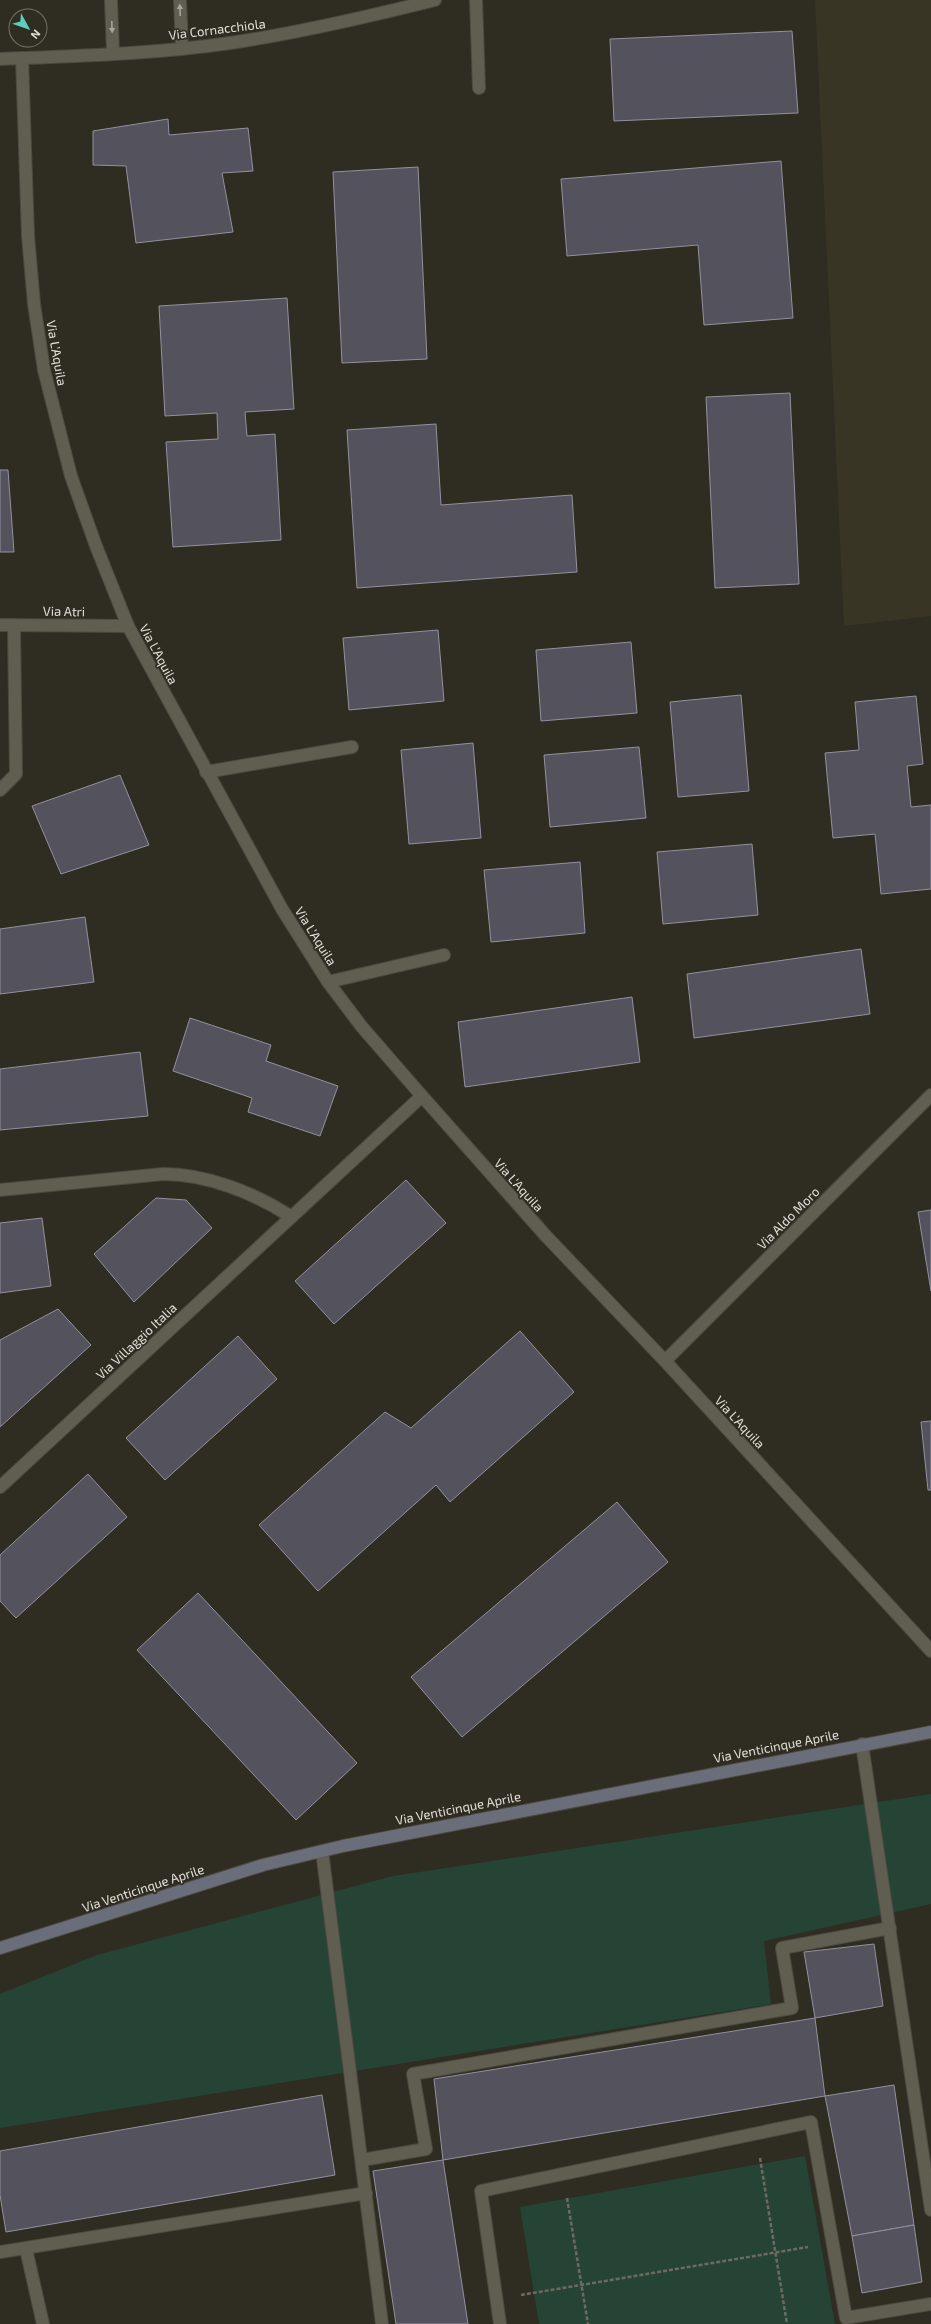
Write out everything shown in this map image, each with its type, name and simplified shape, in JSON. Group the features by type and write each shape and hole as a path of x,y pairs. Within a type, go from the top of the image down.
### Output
{"street":[{"path":"111,0 113,53"},
{"path":"180,0 182,49"},
{"name":"Via Cornacchiola","path":"0,59 182,49 278,35 435,0"},
{"path":"476,0 480,88"},
{"name":"Via L'Aquila","path":"22,58 28,236 34,304 44,370 71,476 96,546 128,626 206,772 286,915 328,982 362,1027 422,1096 546,1236 665,1362 931,1652"},
{"name":"Via Atri","path":"0,625 128,626"},
{"path":"0,790 16,774 14,625"},
{"path":"206,772 352,747"},
{"path":"328,982 444,955"},
{"name":"Via Aldo Moro","path":"665,1362 931,1095"},
{"name":"Via Villaggio Italia","path":"0,1487 290,1216 422,1096"},
{"path":"0,1190 163,1174 186,1175 252,1195 290,1216"},
{"name":"Via Venticinque Aprile","path":"0,1948 263,1865 322,1851 862,1744 931,1732"},
{"path":"862,1744 931,2210"},
{"path":"322,1851 382,2324"},
{"path":"362,2160 426,2149 413,2074 792,2008 782,1948 890,1928"},
{"path":"500,2324 481,2191 811,2122 846,2318 931,2304"},
{"path":"0,2252 366,2193"},
{"path":"26,2249 43,2324"}],"path":[{"path":"756,2134 787,2324"},
{"path":"562,2174 588,2324"},
{"path":"497,2300 832,2243"}],"shaded area":[{"path":"815,0 931,0 931,616 844,626"}],"green space":[{"path":"931,1794 931,1904 764,1941 771,2004 0,2128 0,1994 97,1955 393,1876"},
{"path":"805,2156 835,2324 539,2324 520,2207"}],"building":[{"path":"792,31 798,113 614,121 610,39"},
{"path":"168,119 169,135 248,128 253,171 222,173 233,232 136,243 126,166 93,165 93,131"},
{"path":"781,161 793,318 704,325 698,245 567,256 561,179"},
{"path":"418,167 427,359 342,363 333,172"},
{"path":"287,298 294,409 245,412 247,436 275,434 281,540 173,547 166,442 218,439 217,413 165,416 159,306"},
{"path":"790,393 799,584 715,588 706,397"},
{"path":"436,424 441,505 572,495 577,572 357,588 347,430"},
{"path":"0,470 8,470 14,552 0,552"},
{"path":"438,630 444,701 349,710 343,638"},
{"path":"631,642 637,713 541,721 536,650"},
{"path":"741,695 749,791 678,797 670,702"},
{"path":"916,696 923,764 907,766 911,807 931,805 931,889 881,894 875,834 833,838 825,753 859,750 855,702"},
{"path":"473,743 481,838 409,844 401,750"},
{"path":"639,747 646,818 550,827 544,755"},
{"path":"120,775 149,845 61,874 32,806"},
{"path":"752,844 758,915 663,924 657,852"},
{"path":"580,862 585,933 491,942 484,870"},
{"path":"85,917 94,982 0,994 0,929"},
{"path":"861,949 870,1014 694,1038 687,974"},
{"path":"632,997 640,1062 465,1087 458,1022"},
{"path":"190,1018 271,1045 266,1061 338,1086 320,1136 248,1112 252,1098 173,1071"},
{"path":"140,1052 148,1116 0,1130 0,1069"},
{"path":"406,1180 446,1223 334,1324 295,1281"},
{"path":"156,1198 186,1200 212,1228 134,1302 94,1254"},
{"path":"931,1210 931,1291 918,1212"},
{"path":"42,1218 51,1286 0,1293 0,1223"},
{"path":"58,1309 91,1345 0,1427 0,1340"},
{"path":"520,1331 574,1392 450,1502 436,1485 318,1591 259,1525 385,1412 411,1428"},
{"path":"238,1336 277,1379 165,1480 126,1438"},
{"path":"931,1421 931,1490 928,1490 921,1422"},
{"path":"88,1474 127,1517 16,1618 0,1601 0,1555"},
{"path":"617,1502 668,1562 462,1737 411,1677"},
{"path":"198,1593 357,1763 296,1820 137,1650"},
{"path":"874,1944 883,2006 815,2018 804,1952"},
{"path":"815,2018 825,2096 443,2160 434,2079"},
{"path":"894,2085 914,2225 852,2236 825,2096"},
{"path":"322,2095 335,2175 6,2232 0,2195 0,2151"},
{"path":"443,2160 468,2324 396,2324 373,2171"},
{"path":"914,2225 922,2282 862,2293 852,2236"}]}
